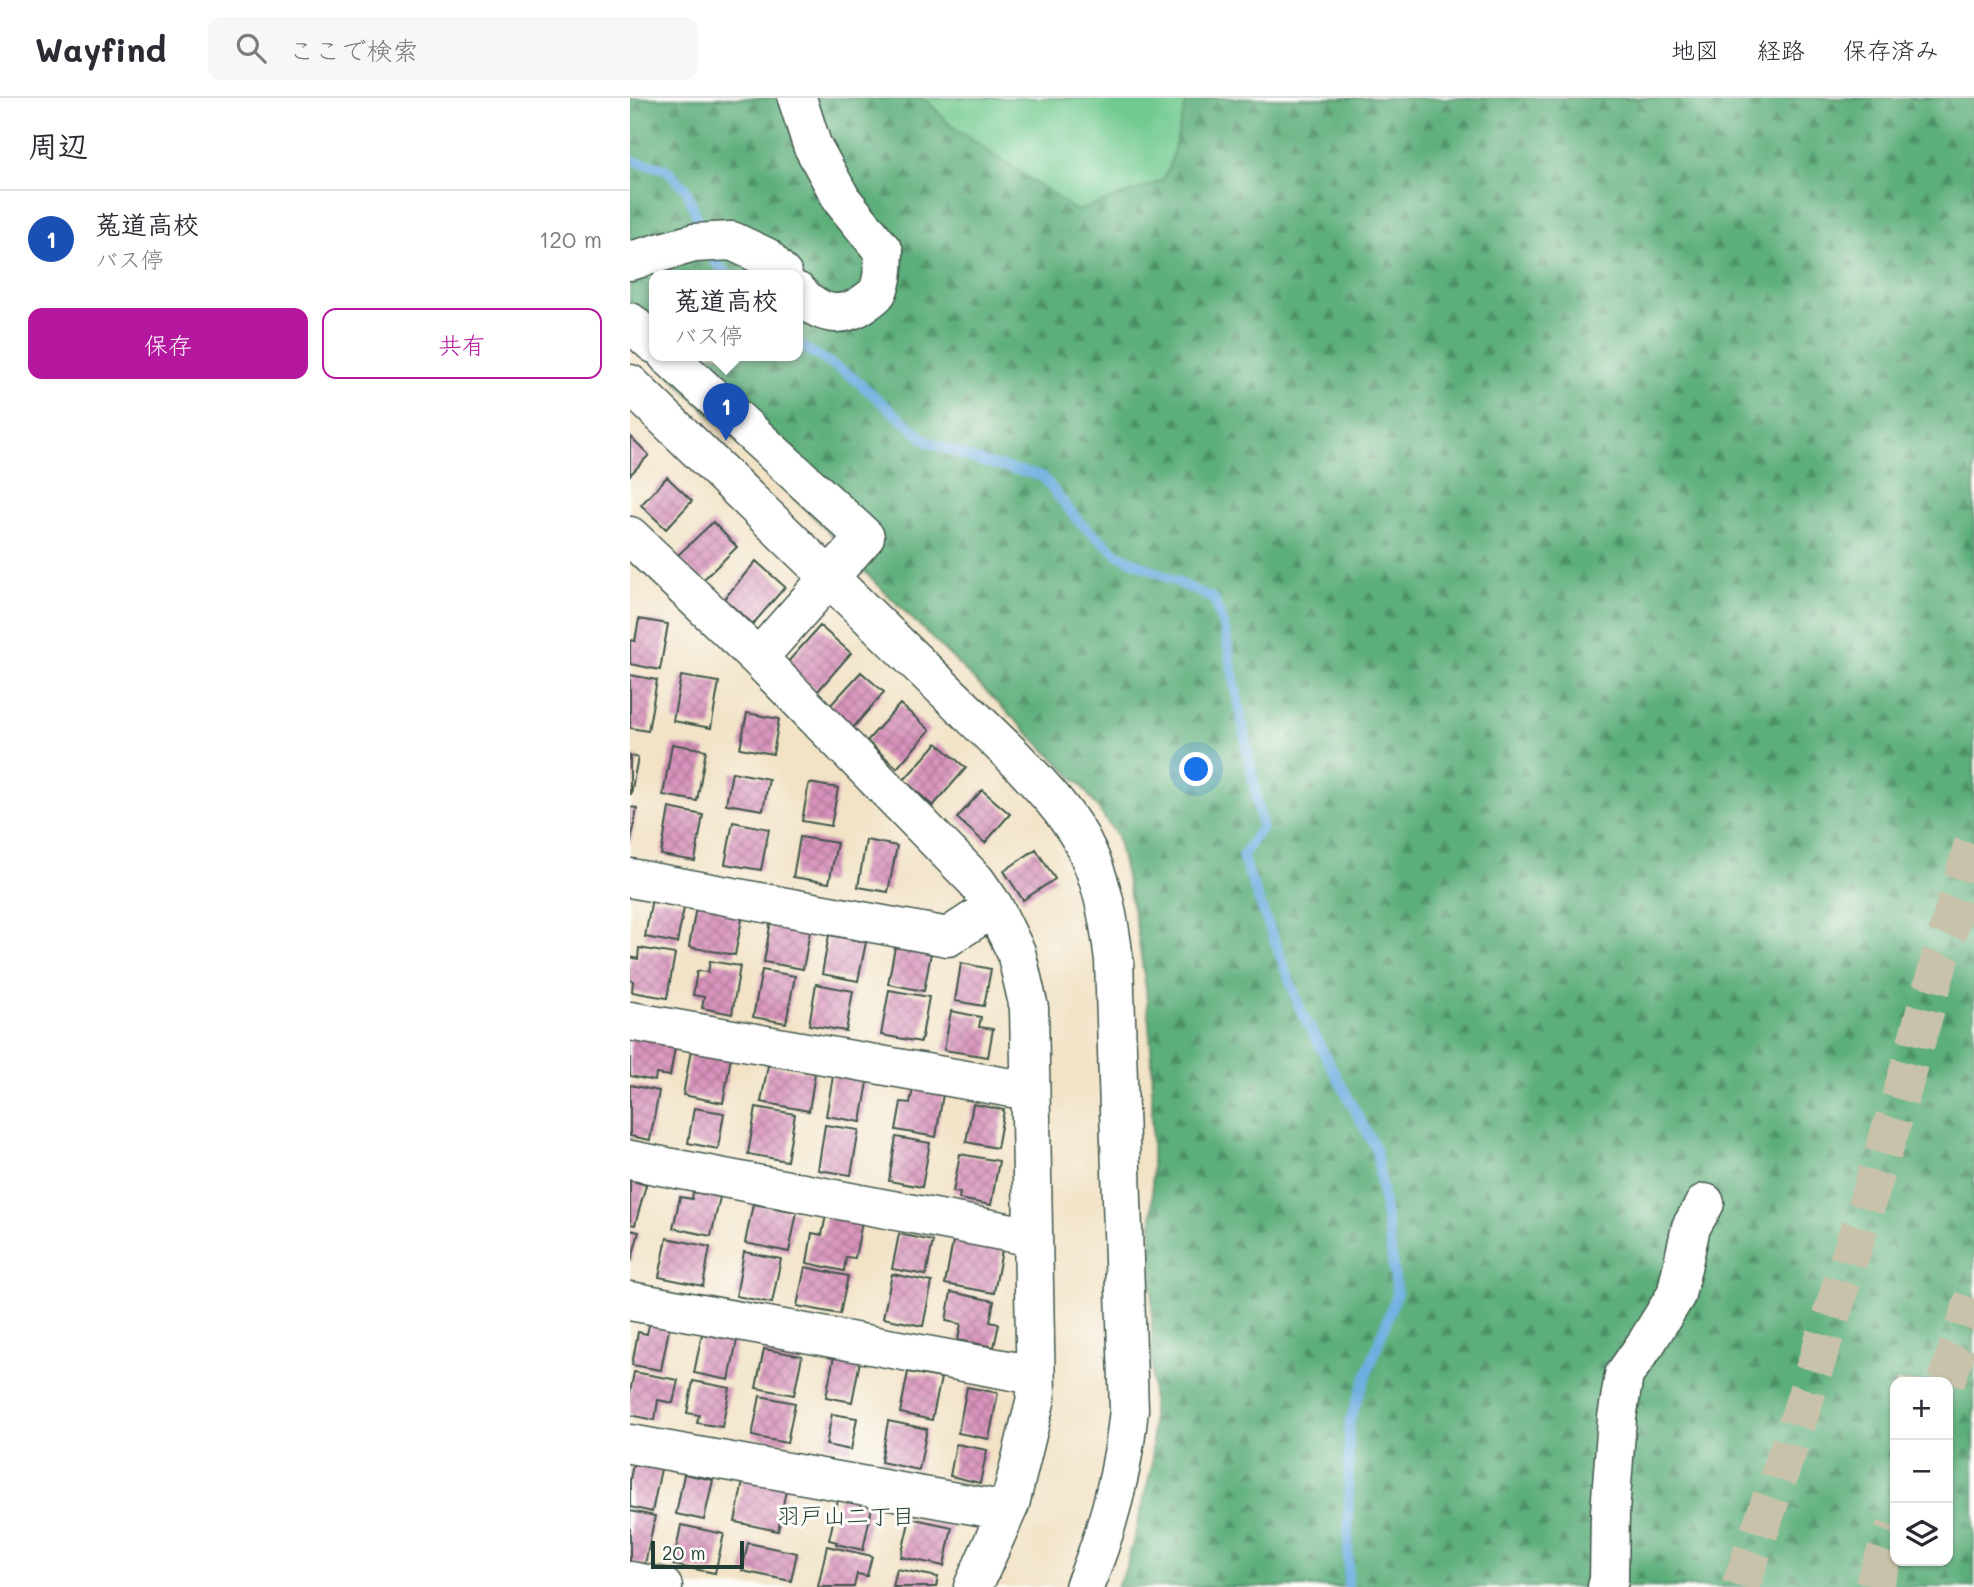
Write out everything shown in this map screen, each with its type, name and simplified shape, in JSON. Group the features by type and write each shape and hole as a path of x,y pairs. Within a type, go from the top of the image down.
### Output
{"street":[{"path":"797,98 812,145 842,200 884,252 883,277 877,295 860,307 841,313 829,313 808,303 803,298"},
{"path":"630,261 694,243 732,240 766,257 778,270"},
{"path":"630,321 649,339"},
{"path":"674,361 865,537 758,658"},
{"path":"630,384 1016,758 1053,799 1081,839 1097,877 1109,921 1114,960 1129,1410 1125,1451 1114,1503 1084,1587"},
{"path":"630,536 758,658 976,881 994,906 1016,952 1030,1008 1036,1398 1010,1504 973,1587"},
{"path":"630,878 948,937 994,906"},
{"path":"630,1021 1030,1091"},
{"path":"630,1160 1033,1237"},
{"path":"1607,1587 1615,1445 1624,1375 1676,1295 1690,1227 1705,1203"},
{"path":"630,1301 1035,1376"},
{"path":"630,1444 1007,1511"},
{"path":"630,1581 663,1587"}],"green space":[{"path":"630,98 1974,98 1974,1587 1117,1587 1127,1566 1152,1466 1152,1059 1146,989 1136,923 1117,836 1082,786 655,361 803,361 803,270 649,270 649,355 630,339"},
{"path":"925,98 1187,98 1169,168 1162,181 1077,211 949,124"}],"building":[{"path":"630,436 649,455 630,475"},
{"path":"667,477 692,501 666,529 641,505"},
{"path":"713,522 737,547 700,583 676,557"},
{"path":"756,561 785,587 753,624 724,599"},
{"path":"639,619 668,624 660,670 630,664 630,640 635,641"},
{"path":"820,626 851,653 817,692 786,664"},
{"path":"861,672 884,692 852,729 828,708"},
{"path":"630,675 657,680 648,731 630,728"},
{"path":"681,676 719,682 711,728 673,721"},
{"path":"900,704 930,730 897,768 867,741"},
{"path":"747,713 779,719 773,754 740,748"},
{"path":"937,743 966,768 933,806 904,780"},
{"path":"672,744 706,750 697,801 663,795"},
{"path":"630,756 638,757 631,794 630,794"},
{"path":"732,772 769,779 763,810 726,804"},
{"path":"809,783 838,788 831,826 802,821"},
{"path":"982,790 1010,814 985,843 957,818"},
{"path":"630,807 637,808 631,842 630,842"},
{"path":"669,808 703,815 695,861 661,855"},
{"path":"733,822 769,829 761,870 725,864"},
{"path":"800,837 837,843 829,883 793,877"},
{"path":"866,840 897,846 888,892 858,887"},
{"path":"1036,849 1055,879 1023,900 1004,871"},
{"path":"652,898 685,903 677,943 645,937"},
{"path":"697,901 744,909 735,955 689,947"},
{"path":"772,914 812,921 803,969 764,962"},
{"path":"829,935 866,942 858,981 822,974"},
{"path":"895,947 931,953 924,991 888,984"},
{"path":"639,948 675,954 667,998 632,992 630,957 638,959"},
{"path":"710,961 740,966 732,1014 702,1008 704,997 693,995 697,971 708,972"},
{"path":"961,963 991,969 984,1006 955,1001"},
{"path":"762,970 795,976 786,1023 753,1017"},
{"path":"816,984 853,991 846,1031 809,1025"},
{"path":"889,990 929,997 921,1042 881,1035"},
{"path":"951,1011 981,1017 979,1027 993,1029 988,1057 944,1050"},
{"path":"630,1034 676,1042 670,1076 656,1074 655,1081 630,1076"},
{"path":"691,1050 731,1057 723,1103 683,1095"},
{"path":"768,1065 815,1073 809,1111 761,1102"},
{"path":"833,1076 868,1082 861,1122 826,1116"},
{"path":"630,1085 659,1091 650,1140 630,1136"},
{"path":"913,1089 943,1094 936,1137 896,1130 901,1102 910,1103"},
{"path":"973,1104 1004,1110 997,1148 966,1142"},
{"path":"756,1107 795,1114 787,1161 748,1154"},
{"path":"694,1108 724,1113 718,1149 688,1143"},
{"path":"825,1125 859,1130 851,1175 818,1170"},
{"path":"896,1137 930,1143 922,1187 889,1181"},
{"path":"960,1154 999,1161 991,1205 959,1199 960,1193 953,1192"},
{"path":"630,1180 646,1185 635,1225 630,1224"},
{"path":"693,1192 720,1197 711,1236 673,1228 680,1197 692,1199"},
{"path":"753,1204 797,1212 789,1252 745,1243"},
{"path":"826,1215 862,1222 855,1258 846,1257 844,1271 807,1263 812,1233 822,1235"},
{"path":"630,1230 639,1232 631,1262 630,1262"},
{"path":"899,1234 933,1241 926,1275 892,1269"},
{"path":"667,1238 710,1247 703,1286 659,1277"},
{"path":"953,1241 1002,1250 994,1293 945,1284"},
{"path":"744,1252 781,1259 772,1303 736,1296"},
{"path":"805,1267 848,1276 840,1314 797,1306"},
{"path":"892,1274 932,1282 923,1326 883,1318"},
{"path":"951,1292 994,1301 990,1322 999,1324 994,1347 958,1340 961,1324 946,1321"},
{"path":"650,1321 670,1324 661,1370 632,1365 638,1332 647,1334"},
{"path":"702,1334 737,1340 729,1380 694,1373"},
{"path":"764,1349 802,1356 794,1395 756,1388"},
{"path":"834,1356 860,1361 852,1402 826,1397"},
{"path":"634,1372 678,1380 673,1403 658,1400 655,1420 630,1415"},
{"path":"908,1372 941,1378 932,1420 900,1413"},
{"path":"693,1381 730,1388 722,1427 697,1423 699,1415 687,1413"},
{"path":"967,1387 998,1393 989,1439 958,1433"},
{"path":"760,1396 795,1403 787,1443 752,1436"},
{"path":"832,1414 857,1418 851,1450 826,1445"},
{"path":"888,1421 927,1429 919,1470 881,1462"},
{"path":"956,1444 987,1450 980,1483 950,1476"},
{"path":"634,1459 662,1464 652,1512 630,1507 630,1479"},
{"path":"684,1474 713,1480 704,1520 676,1514"},
{"path":"744,1476 787,1485 778,1531 735,1522"},
{"path":"839,1495 873,1502 863,1550 829,1540"},
{"path":"630,1511 655,1516 645,1565 630,1562"},
{"path":"910,1518 952,1527 944,1566 901,1557"},
{"path":"681,1525 724,1534 715,1573 673,1565"},
{"path":"748,1543 797,1553 791,1581 742,1571"},
{"path":"827,1546 872,1556 867,1576 857,1574 854,1587 818,1587"},
{"path":"897,1569 938,1577 936,1587 893,1587"}],"waterway":[{"path":"630,160 666,169 686,189 699,223"},
{"path":"710,256 723,270"},
{"path":"803,347 851,376 928,442 985,463 1042,476 1079,522 1119,555 1214,599 1225,631 1262,827 1242,856 1302,1013 1376,1149 1397,1293 1349,1423 1348,1587"}],"tunnel":[{"path":"1740,1587 1795,1430 1900,1099 1974,840"},
{"path":"1948,1377 1974,1298"},
{"path":"1873,1587 1890,1541"}],"place":[{"name":"菟道高校","path":"726,441"}],"district":[{"name":"羽戸山二丁目","path":"846,1515"}]}
